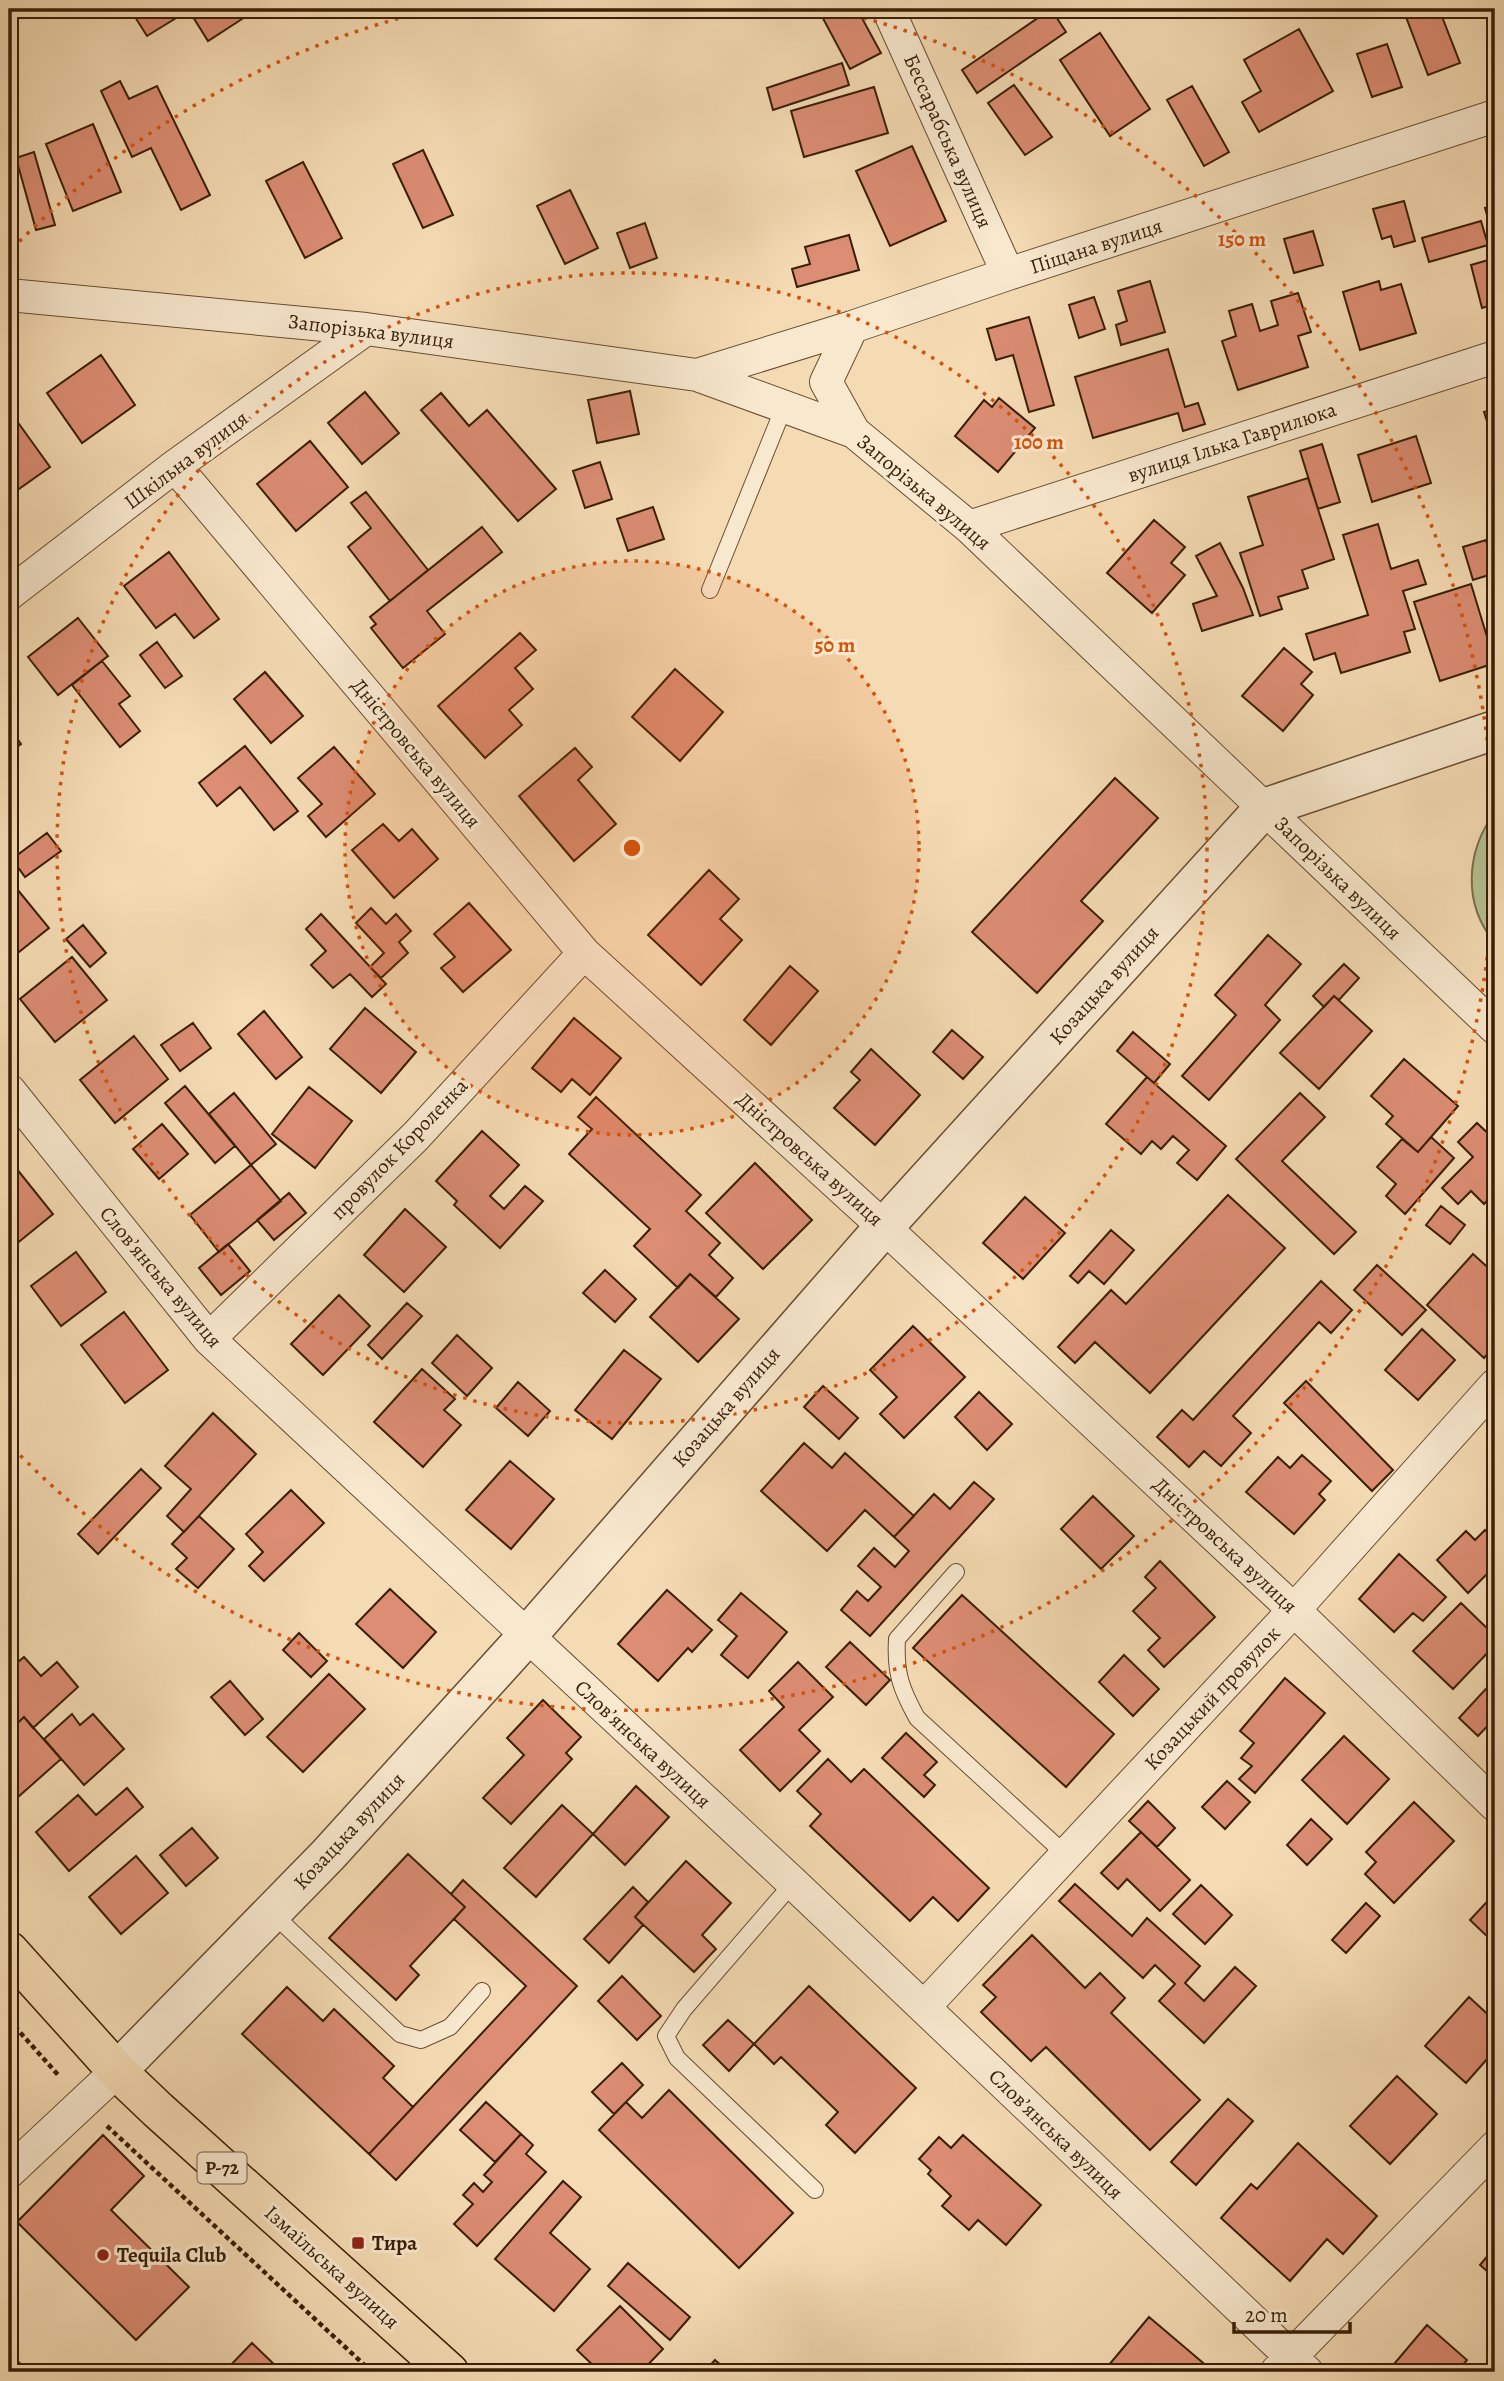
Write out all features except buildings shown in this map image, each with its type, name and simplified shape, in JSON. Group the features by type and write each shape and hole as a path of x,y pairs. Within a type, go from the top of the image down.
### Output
{"main road":[{"name":"Ізмаїльська вулиця","path":"9,1951 117,2071 449,2372"}],"street":[{"name":"Бессарабська вулиця","path":"888,9 1008,274"},
{"name":"Піщана вулиця","path":"697,375 852,327 1495,116"},
{"name":"Запорізька вулиця","path":"9,295 366,329 697,375 854,432 970,527 1495,1028"},
{"path":"852,327 826,382 854,432"},
{"name":"Шкільна вулиця","path":"9,594 175,466 366,329"},
{"name":"вулиця Ілька Гаврилюка","path":"970,527 1495,356"},
{"name":"Дністровська вулиця","path":"175,466 584,953 884,1227 1294,1610 1495,1805"},
{"name":"Козацька вулиця","path":"9,2172 117,2071 337,1846 527,1636 884,1227 1264,808 1495,730"},
{"name":"провулок Короленка","path":"209,1339 416,1136 584,953"},
{"name":"Словʼянська вулиця","path":"9,1090 209,1339 793,1883 1291,2367"},
{"name":"Козацький провулок","path":"923,2007 1294,1610 1495,1385"},
{"path":"1291,2367 1495,2147"}],"lane":[{"path":"710,590 784,407"},
{"path":"956,1572 897,1639 897,1674 903,1691 917,1718 1066,1855"},
{"path":"793,1883 684,2010 666,2036 677,2058 815,2190"},
{"path":"272,1913 400,2034 421,2040 450,2027 482,1991"}],"path":[{"path":"9,2020 83,2103 372,2372"}],"green space":[{"path":"1495,812 1495,943 1477,912 1472,878 1478,843"}],"place":[{"name":"Тира","path":"358,2243"},
{"name":"Tequila Club","path":"103,2255"}]}
